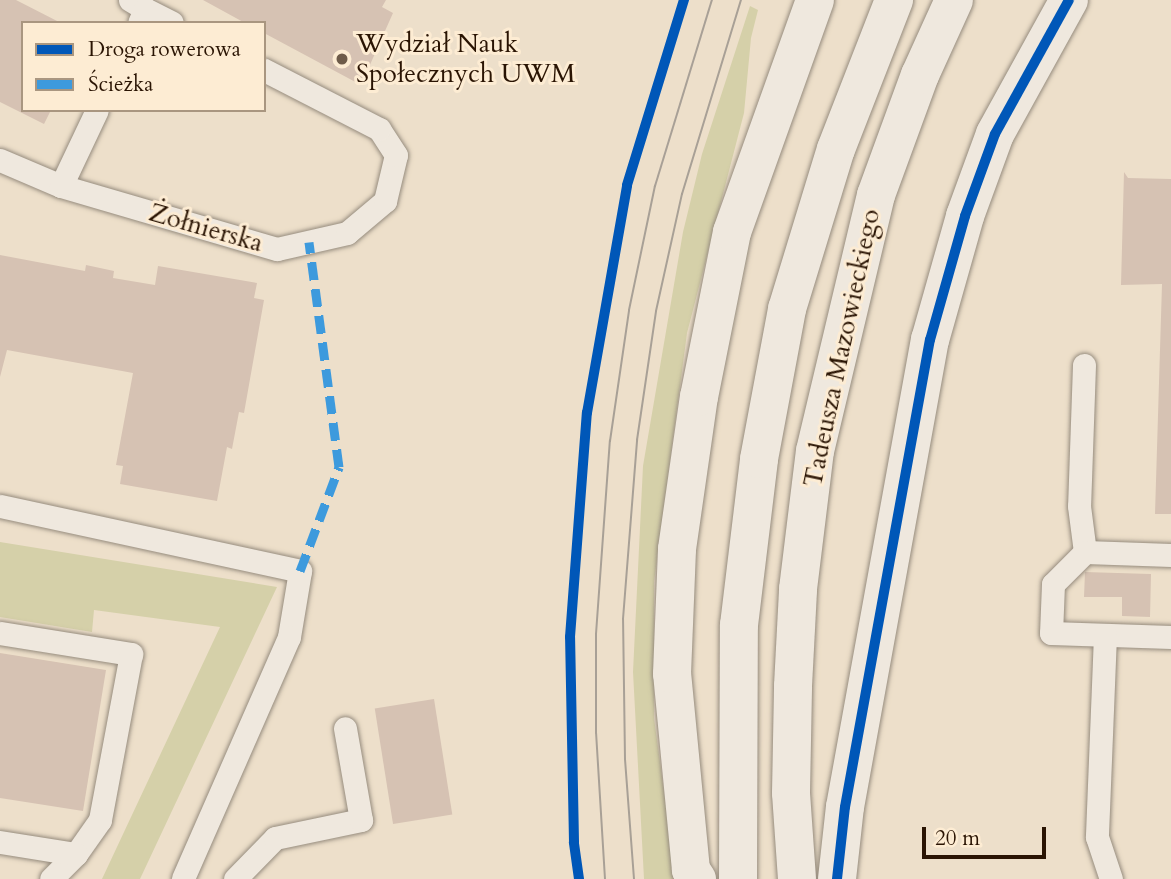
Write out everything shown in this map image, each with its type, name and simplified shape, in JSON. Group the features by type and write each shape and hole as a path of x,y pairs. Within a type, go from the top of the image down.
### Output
{"street":[{"path":"697,879 691,870 672,674 677,549 699,397 732,232 815,0"},
{"name":"Tadeusza Mazowieckiego","path":"738,879 739,625 759,459 787,309 836,149 894,0"},
{"name":"Tadeusza Mazowieckiego","path":"797,879 791,793 793,686 798,589 814,451 876,195 920,75 954,0"},
{"path":"837,879 845,807 930,340 965,216 995,134 1069,0"}],"lane":[{"path":"138,10 167,21"},
{"name":"Żołnierska","path":"0,160 61,186 277,249 347,233 385,201 396,155 379,129 266,71"},
{"path":"61,186 96,112"},
{"path":"1084,365 1079,506 1085,552"},
{"path":"0,506 300,571 289,637 183,879"},
{"path":"1171,555 1085,552 1053,584 1051,633 1171,637"},
{"path":"0,633 131,654 100,820 76,854 51,879"},
{"path":"1105,635 1097,837 1111,879"},
{"path":"235,879 275,838 361,820 345,728"},
{"path":"0,842 76,854"}],"shaded area":[{"path":"750,6 758,10 751,38 744,113 687,333 654,582 654,718 676,879 644,879 633,672 643,466 683,232 702,154"},
{"path":"0,542 277,587 140,879 102,879 220,627 94,610 92,632 0,617"}],"building":[{"path":"0,0 16,0 57,21 21,21 21,112 50,112 44,124 0,102"},
{"name":"Wydział Nauk Społecznych UWM","path":"203,0 386,0 382,7 393,13 361,85 266,34 266,21 241,21"},
{"path":"1124,172 1128,178 1171,179 1171,514 1155,514 1162,284 1121,285"},
{"path":"0,255 85,271 86,265 114,271 113,278 155,285 158,266 257,283 254,298 264,300 244,413 239,412 232,449 227,447 217,501 120,484 123,466 116,465 133,373 7,350 0,377"},
{"path":"1085,572 1151,574 1150,617 1122,616 1122,597 1084,597"},
{"path":"0,653 106,670 83,811 0,798"},
{"path":"434,699 452,815 393,824 375,708"}],"tram line":[{"path":"605,879 596,733 596,634 610,441 629,310 655,186 712,0"},
{"path":"634,879 625,759 623,619 637,440 656,311 682,194 741,0"}],"marked path":[{"path":"300,571 339,467 309,242"}],"cycle path":[{"path":"579,879 574,842 570,637 587,413 627,185 684,0"},
{"path":"837,879 845,807 930,340 965,216 995,134 1069,0"}],"place":[{"name":"Wydział Nauk Społecznych UWM","path":"342,59"}]}
